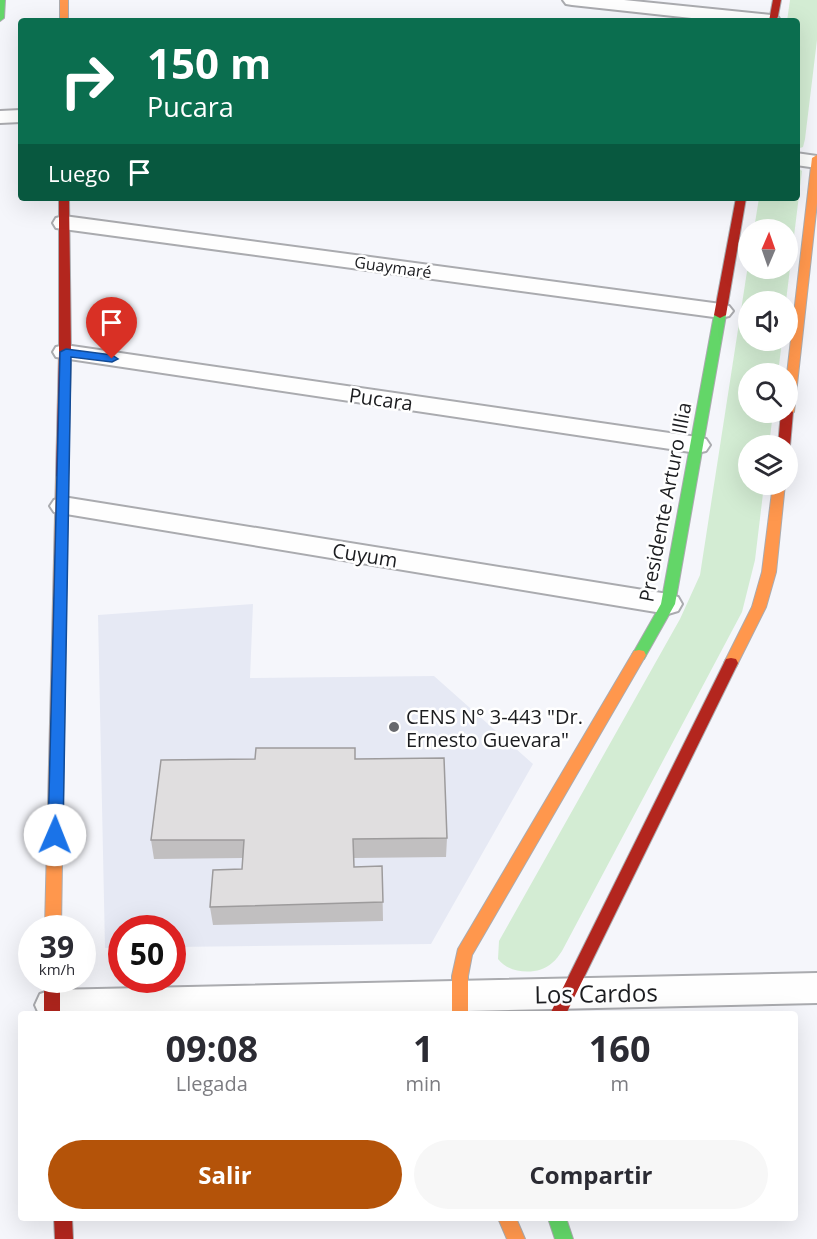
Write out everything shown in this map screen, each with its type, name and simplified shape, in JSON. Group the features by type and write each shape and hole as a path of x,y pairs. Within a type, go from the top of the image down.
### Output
{"street":[{"path":"0,18 2,0"},
{"path":"63,18 64,0"},
{"path":"572,0 743,18"},
{"path":"773,18 777,0"},
{"path":"0,117 18,116"},
{"path":"794,363 817,160 800,159"},
{"path":"53,915 66,352 64,201"},
{"name":"Presidente Arturo Illia","path":"459,1005 464,954 668,604 740,201"},
{"name":"Guaymaré","path":"64,223 721,311"},
{"name":"Pucara","path":"66,352 697,445"},
{"path":"562,1004 603,927 759,607 769,572 778,495"},
{"name":"Cuyum","path":"63,506 668,604"},
{"name":"Los Cardos","path":"52,999 459,1005 562,1004 817,988"},
{"path":"63,1221 64,1239"},
{"path":"508,1221 516,1239"},
{"path":"558,1221 564,1239"}],"shaded area":[{"path":"253,604 250,678 434,676 533,764 431,944 186,947 186,915 108,915 108,948 105,948 98,615"}],"green space":[{"path":"790,0 817,0 817,40 805,139 803,147 800,148 800,18 787,18"},
{"path":"759,201 798,201 796,219 756,219"},
{"path":"746,279 789,279 787,291 744,291"},
{"path":"738,330 738,351 781,351 779,363 738,363 738,423 772,423 770,435 738,435 738,495 763,495 755,560 742,612 562,951 552,963 539,970 524,972 509,968 498,959 499,941 680,619 700,575"}],"building":[{"path":"256,748 355,748 355,759 444,758 447,838 353,839 354,867 382,866 383,902 210,907 213,870 242,869 244,840 151,840 161,760 255,759"}],"traffic: fast":[{"path":"0,18 1,0"},
{"path":"639,655 668,604 720,315"},
{"path":"558,1221 564,1239"}],"traffic: slow":[{"path":"64,0 64,18"},
{"path":"794,363 817,158"},
{"path":"53,915 62,476"},
{"path":"731,663 759,607 769,572 778,495"},
{"path":"460,1011 460,976 464,954 639,655"},
{"path":"508,1221 516,1239"}],"traffic: jam":[{"path":"774,18 777,0"},
{"path":"62,476 65,352 64,201"},
{"path":"720,315 740,201"},
{"path":"785,435 786,423"},
{"path":"559,1011 731,663"},
{"path":"52,993 52,1011"},
{"path":"63,1221 64,1239"}],"place":[{"name":"CENS N° 3-443 \"Dr. Ernesto Guevara\"","path":"394,727"}],"route":[{"path":"55,835 66,352 112,359"}]}
